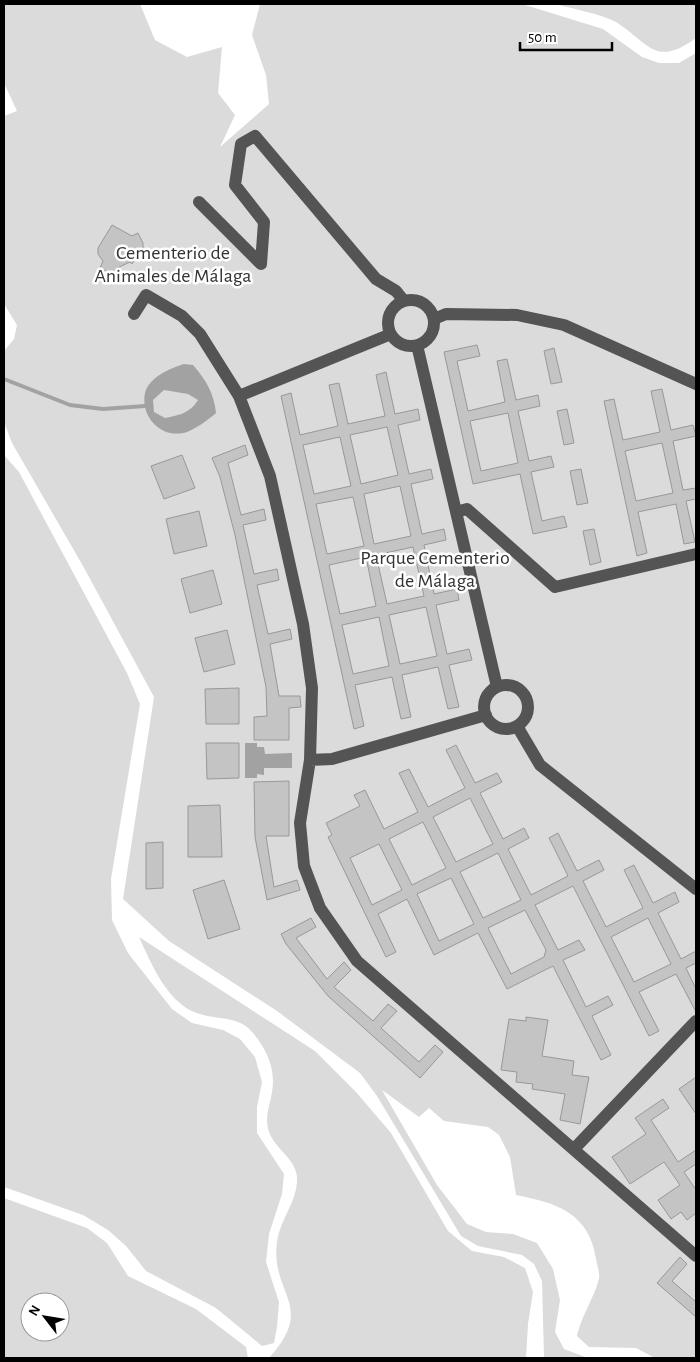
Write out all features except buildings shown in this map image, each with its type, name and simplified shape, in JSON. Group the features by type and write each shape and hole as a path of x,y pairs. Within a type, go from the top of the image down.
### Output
{"lane":[{"path":"199,202 261,264 264,222 235,185 242,144 255,136 376,279 396,290 404,301"},
{"path":"134,314 146,295 182,316 200,334 239,396 270,476 302,624 312,688 310,760 300,823 304,866 320,908 358,961 696,1256"},
{"path":"414,300 423,303 431,310 434,319 433,330 427,340 417,345 407,346 398,342 391,334 388,324 390,314 396,306 404,301 414,300"},
{"path":"434,319 446,314 516,315 564,325 696,384"},
{"path":"239,396 391,334"},
{"path":"417,345 456,512 472,559 493,654 497,687"},
{"path":"456,512 467,509 555,587 696,554"},
{"path":"516,682 523,693 527,701 528,711 524,720 518,726 508,729 499,728 491,723 486,715 486,699 497,687 516,682"},
{"path":"310,760 332,759 486,715"},
{"path":"518,726 540,765 696,889"},
{"path":"574,1149 696,1021"}],"green space":[{"name":"Parque Cementerio de Málaga","path":"4,4 140,4 155,40 187,57 222,47 218,93 235,115 220,147 269,104 266,75 252,35 260,4 522,4 603,29 642,57 659,63 679,63 696,53 696,1358 655,1358 636,1348 589,1347 577,1336 599,1274 592,1243 578,1221 569,1213 557,1207 516,1195 510,1157 499,1135 488,1127 444,1121 429,1108 419,1117 382,1090 437,1185 467,1224 486,1232 513,1234 537,1243 553,1269 560,1300 555,1332 564,1349 588,1358 544,1358 542,1281 534,1264 522,1255 478,1246 461,1236 377,1096 360,1073 277,1011 169,941 123,899 154,697 83,566 12,443 4,422 4,351 14,339 17,325 4,304 4,116 17,111 4,83"},
{"path":"556,4 696,4 696,38 682,47 661,52 645,44 610,19"},
{"path":"4,455 19,472 127,673 140,704 111,879 112,920 128,953 172,1009 192,1023 223,1030 240,1039 255,1057 262,1082 257,1107 257,1133 284,1174 282,1194 269,1234 266,1262 279,1302 274,1343 262,1346 216,1308 146,1271 126,1246 108,1230 83,1215 4,1187"},
{"path":"139,937 315,1051 356,1092 391,1133 448,1231 472,1251 504,1257 525,1268 533,1292 528,1324 526,1358 269,1358 283,1340 290,1325 291,1312 277,1260 277,1242 295,1194 297,1177 293,1164 276,1144 269,1132 267,1116 273,1075 269,1060 258,1039 247,1027 233,1020 194,1012 175,999 160,980"},
{"path":"4,1198 87,1228 107,1243 128,1276 196,1309 246,1347 248,1358 4,1358"}],"shaded area":[{"path":"184,364 193,365 198,371 211,393 216,413 187,432 169,433 161,430 150,418 144,402 145,393 151,382 161,374","holes":["164,390 188,394 198,400 192,408 184,413 165,418 154,412 153,400"]},
{"path":"245,743 257,743 257,747 264,747 265,754 292,753 292,768 264,768 264,775 257,774 257,778 245,778"}],"waterway":[{"path":"4,379 70,405 103,409 145,406"}],"park label":[{"name":"Cementerio de Animales de Málaga","path":"173,264"}]}
